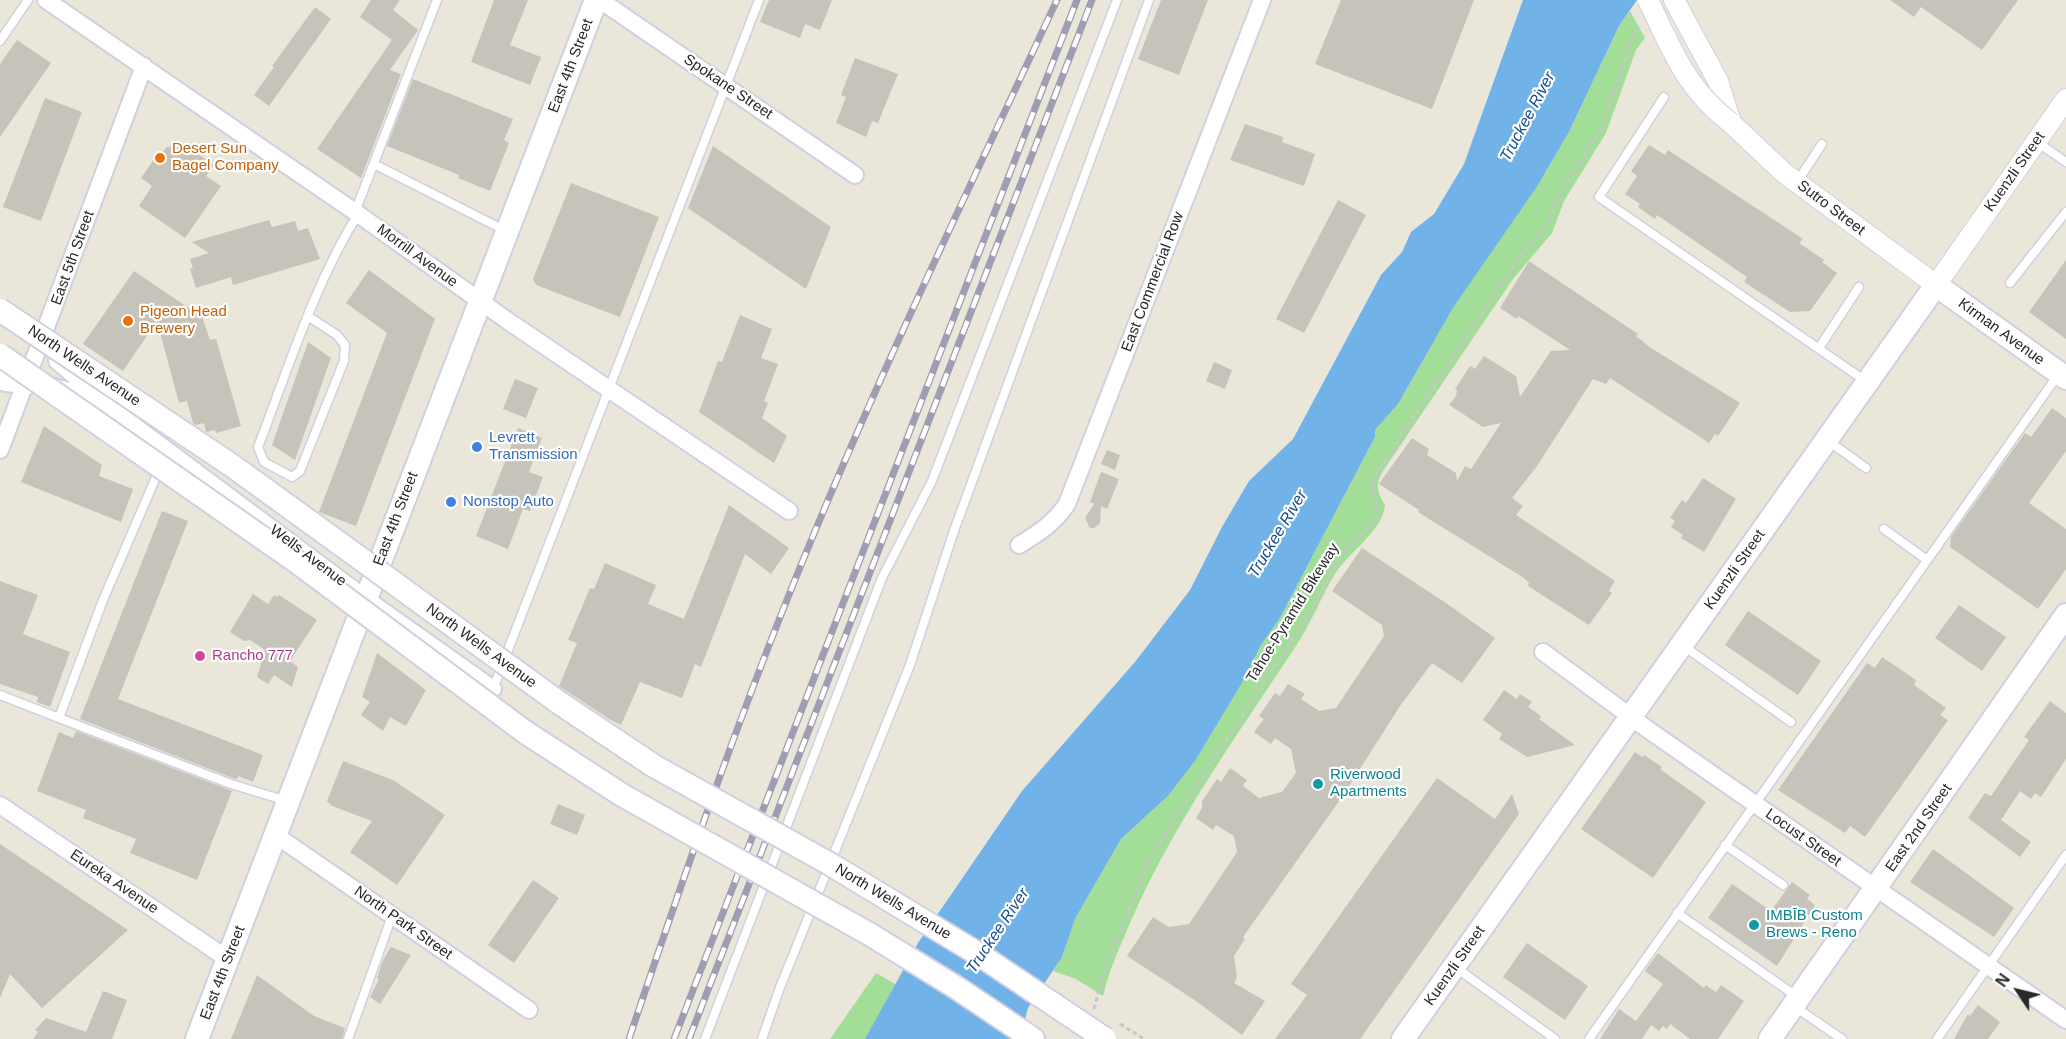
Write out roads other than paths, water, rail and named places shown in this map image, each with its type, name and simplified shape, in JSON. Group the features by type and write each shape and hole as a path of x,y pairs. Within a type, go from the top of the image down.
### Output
{"main road":[{"name":"East 4th Street","path":"197,1039 598,0"},
{"name":"Kirman Avenue","path":"1936,285 2063,376"},
{"name":"Kuenzli Street","path":"1403,1039 1936,285"},
{"name":"North Wells Avenue","path":"0,310 234,467 561,704 654,766 830,864 980,955 1105,1039"},
{"path":"0,355 297,562 525,732 622,795 871,935 957,988 1033,1039"},
{"path":"0,379 27,383"},
{"name":"East 2nd Street","path":"1770,1039 1877,889 2066,615"}],"street":[{"name":"Morrill Avenue","path":"46,0 356,213 480,302 789,511"},
{"name":"Spokane Street","path":"598,0 855,175"},
{"name":"East Commercial Row","path":"1019,545 1043,531 1057,519 1067,504 1262,0"},
{"path":"1674,0 1718,81 1731,123"},
{"name":"Sutro Street","path":"1647,9 1691,86 1712,109 1731,123 1796,182 1936,285"},
{"name":"East 5th Street","path":"0,450 144,66"},
{"name":"Kuenzli Street","path":"1936,285 2066,99"},
{"name":"Wells Avenue","path":"40,347 125,419 366,599 493,689"},
{"name":"Wells Avenue","path":"27,383 60,387 84,395 125,419"},
{"name":"Locust Street","path":"1543,652 1754,804 2066,1020"},
{"name":"Eureka Avenue","path":"0,805 229,960"},
{"name":"North Park Street","path":"277,836 529,1010"}],"lane":[{"path":"0,40 28,0"},
{"path":"309,317 337,335 345,345 344,361 300,471 292,477 275,470 264,462 258,447 309,317 356,213 437,0"},
{"path":"493,689 759,0"},
{"path":"705,1039 882,578 932,481 1117,0"},
{"path":"762,1039 779,990 910,665 955,528 1149,0"},
{"path":"1664,97 1599,197 1868,382"},
{"path":"2036,142 2066,162"},
{"path":"1796,182 1822,144"},
{"path":"374,164 507,231"},
{"path":"2010,283 2066,212"},
{"path":"1818,348 1859,287"},
{"path":"1589,1039 1927,560 2063,376"},
{"path":"1827,440 1866,468"},
{"path":"59,718 103,600 167,450"},
{"path":"1884,529 1927,560"},
{"path":"1682,645 1791,722"},
{"path":"0,695 231,783 289,801"},
{"path":"1725,845 1783,885"},
{"path":"1937,1039 2066,855"},
{"path":"1677,913 1797,1002 1842,1039"},
{"path":"348,1039 392,916"},
{"path":"1454,967 1555,1039"}],"water":[{"name":"Truckee River","path":"1523,0 1637,0 1619,26 1569,132 1538,185 1453,308 1398,404 1375,430 1375,437 1280,618 1261,645 1242,683 1195,761 1168,796 1121,839 1075,919 1062,957 1028,1008 1023,1026 1015,1039 865,1039 918,943 1022,791 1135,662 1190,590 1222,527 1249,481 1293,439 1381,275 1402,252 1411,232 1434,214 1464,164"}],"railway":[{"path":"629,1039 719,780 818,524 905,326 1057,0"},
{"path":"674,1039 1077,0"},
{"path":"689,1039 1092,0"}],"place":[{"name":"Desert Sun Bagel Company","path":"160,158"},
{"name":"Pigeon Head Brewery","path":"128,321"},
{"name":"Levrett Transmission","path":"477,447"},
{"name":"Nonstop Auto","path":"451,502"},
{"name":"Rancho 777","path":"200,656"},
{"name":"Riverwood Apartments","path":"1318,784"},
{"name":"IMBĪB Custom Brews - Reno","path":"1754,925"}]}
